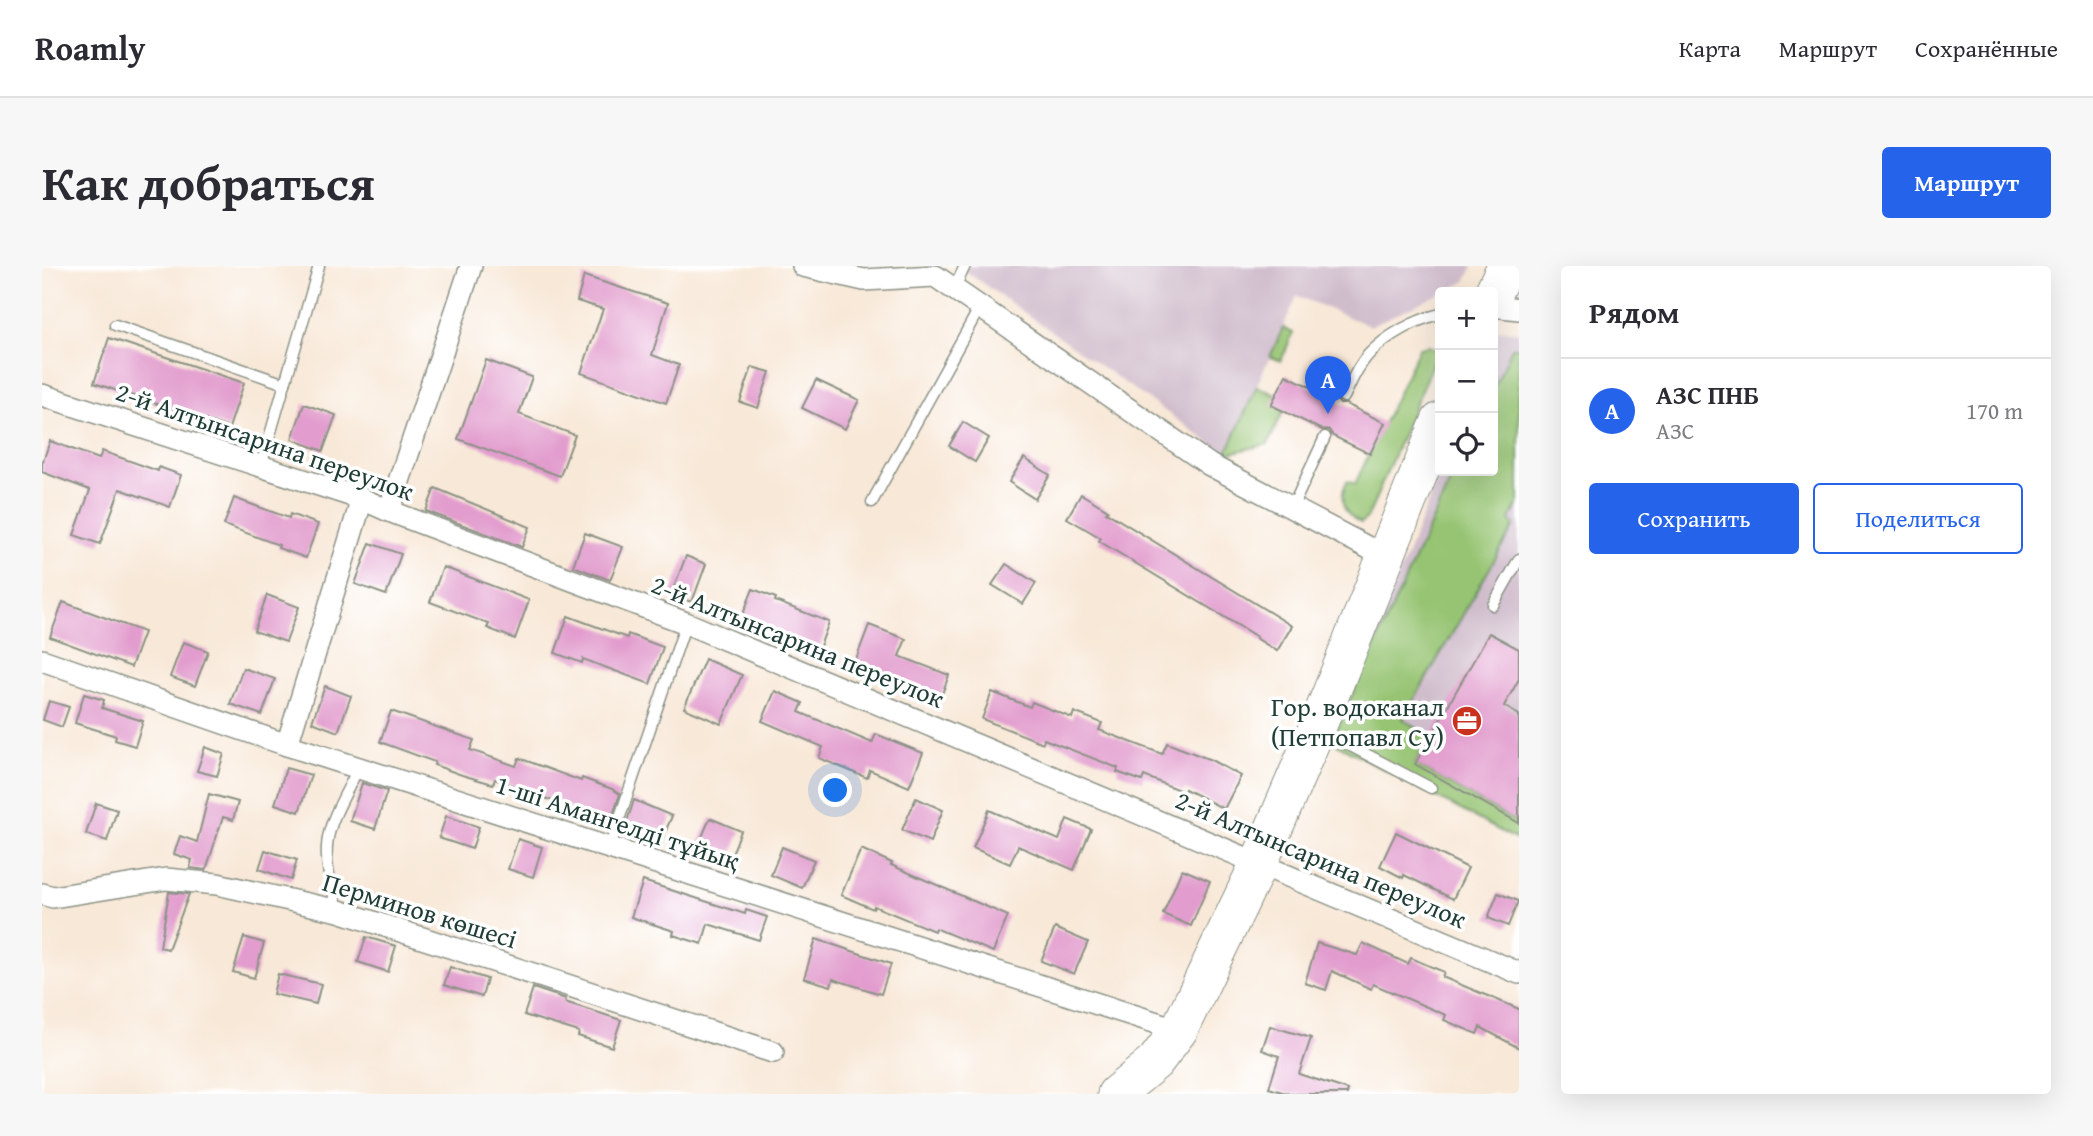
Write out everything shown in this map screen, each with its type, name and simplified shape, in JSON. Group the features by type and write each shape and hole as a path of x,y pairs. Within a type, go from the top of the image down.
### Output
{"highway":[{"path":"1496,287 1506,266"},
{"path":"1116,1094 1150,1066 1173,1039 1259,863 1317,728 1435,434"}],"street":[{"path":"389,511 471,266"},
{"path":"803,266 864,280 927,271 1210,465 1386,557"},
{"path":"1498,307 1519,309"},
{"name":"2-й Алтынсарина переулок","path":"42,395 362,499 686,623 1519,972"},
{"path":"287,745 362,499"},
{"name":"1-ші Амангелді тұйық","path":"42,660 358,769 609,849 1173,1039"},
{"name":"Перминов көшесі","path":"42,894 52,897 166,879 217,884 339,911 773,1052"}],"lane":[{"path":"261,466 319,266"},
{"path":"954,289 965,266"},
{"path":"872,502 980,307"},
{"path":"1344,397 1362,364 1380,344 1419,321 1435,316"},
{"path":"115,325 285,384"},
{"path":"1292,508 1325,437"},
{"path":"1493,605 1519,559"},
{"path":"609,849 686,623"},
{"path":"1317,728 1431,788"},
{"path":"339,911 329,881 325,843 330,824 358,769"}],"shaded area":[{"path":"958,266 1473,266 1465,282 1454,287 1435,287 1435,296 1370,326 1297,296 1226,454"},
{"path":"1498,330 1519,332 1519,841 1331,741 1439,476 1498,476"}],"green space":[{"path":"1283,328 1293,333 1281,361 1270,357"},
{"path":"1428,346 1435,349 1435,357 1368,517 1361,523 1346,510 1342,500 1344,488 1347,481 1355,484 1419,348"},
{"path":"1512,348 1519,348 1519,502 1510,519 1514,526 1403,719 1430,737 1415,764 1519,824 1519,841 1331,741 1453,476 1498,476 1498,378"},
{"path":"1257,386 1288,401 1268,444 1226,454"}],"building":[{"path":"584,276 668,303 652,355 679,365 666,403 581,373 603,309 577,301"},
{"path":"109,338 244,383 229,428 94,383"},
{"path":"486,360 532,377 519,414 575,435 560,476 458,439"},
{"path":"752,367 770,372 758,408 740,402"},
{"path":"1286,375 1337,400 1340,404 1346,404 1385,423 1370,454 1333,436 1329,430 1322,430 1271,405"},
{"path":"816,380 859,400 845,429 802,408"},
{"path":"304,404 336,415 323,451 292,439"},
{"path":"963,422 989,438 975,462 949,446"},
{"path":"50,441 99,459 102,451 158,471 159,467 181,475 170,507 120,489 100,544 74,535 90,490 42,472"},
{"path":"1024,458 1050,475 1035,499 1009,482"},
{"path":"435,488 530,527 522,547 426,511"},
{"path":"1081,494 1292,626 1277,651 1099,541 1101,538 1067,518"},
{"path":"234,498 289,518 290,514 318,524 306,558 224,525"},
{"path":"585,533 623,547 610,580 573,566"},
{"path":"370,543 401,554 386,595 355,584"},
{"path":"686,556 706,564 692,602 671,595"},
{"path":"1006,564 1036,583 1023,604 992,585"},
{"path":"443,567 529,600 515,639 487,628 489,624 430,602"},
{"path":"753,589 776,598 775,601 829,622 817,654 796,646 798,641 741,619"},
{"path":"267,595 299,607 286,642 254,631"},
{"path":"63,602 144,632 131,667 50,637"},
{"path":"568,616 627,638 628,634 663,647 650,684 583,659 582,663 555,653"},
{"path":"869,625 906,639 899,656 949,675 939,702 853,667"},
{"name":"Гор. водоканал (Петпопавл Су)","path":"1489,633 1519,649 1519,679 1504,706 1519,715 1519,823 1415,764"},
{"path":"183,642 208,651 195,686 170,677"},
{"path":"705,659 742,675 721,724 684,708"},
{"path":"243,668 275,679 262,715 230,704"},
{"path":"325,686 351,696 338,732 312,722"},
{"path":"775,691 803,703 799,712 872,743 876,734 923,753 909,787 870,770 867,778 819,758 823,747 762,721"},
{"path":"992,692 1030,707 1032,702 1072,718 1074,712 1102,723 1099,730 1162,754 1167,743 1211,760 1241,776 1224,809 1185,789 1184,792 1144,776 1142,781 1117,772 1118,768 1044,739 1043,743 982,719"},
{"path":"84,694 104,700 102,708 143,721 135,746 115,740 116,736 75,723"},
{"path":"49,701 69,707 62,727 43,720"},
{"path":"391,711 474,740 470,750 516,766 519,758 581,781 582,778 612,789 620,794 610,823 495,779 493,784 462,775 380,742"},
{"path":"205,747 224,754 217,776 197,771"},
{"path":"286,768 311,775 299,812 275,804"},
{"path":"362,783 387,791 375,829 350,821"},
{"path":"209,794 238,802 233,820 223,817 206,870 190,868 192,860 174,854 180,836 197,842"},
{"path":"916,798 943,810 930,842 902,830"},
{"path":"634,800 672,816 660,844 625,828"},
{"path":"96,803 117,810 107,841 86,834"},
{"path":"989,810 1059,840 1067,819 1091,829 1074,870 1018,846 1010,864 973,848"},
{"path":"446,816 479,827 472,849 439,838"},
{"path":"710,818 741,831 730,859 698,846"},
{"path":"1396,832 1468,868 1453,899 1380,866"},
{"path":"518,839 542,847 533,877 508,869"},
{"path":"782,847 814,860 802,888 771,875"},
{"path":"861,849 892,863 891,865 1008,916 993,952 935,928 934,931 841,895"},
{"path":"265,850 297,860 291,880 259,869"},
{"path":"1182,869 1210,881 1191,926 1163,914"},
{"path":"643,881 745,914 746,910 767,917 759,940 708,924 702,944 673,935 674,931 631,917"},
{"path":"169,892 189,894 168,949 160,947"},
{"path":"1498,893 1518,901 1508,926 1488,918"},
{"path":"1055,928 1088,942 1074,974 1041,961"},
{"path":"244,937 264,943 254,978 233,972"},
{"path":"366,937 396,946 388,972 358,962"},
{"path":"816,939 891,964 881,994 833,979 831,986 804,978"},
{"path":"1317,943 1357,955 1363,943 1408,964 1411,958 1444,972 1442,977 1519,1009 1519,1048 1480,1027 1477,1034 1444,1020 1446,1015 1373,984 1371,989 1332,971 1326,990 1305,983"},
{"path":"450,967 487,979 482,997 444,985"},
{"path":"278,974 321,984 316,1004 273,994"},
{"path":"533,988 566,999 565,1002 621,1020 612,1047 578,1036 579,1032 524,1015"},
{"path":"1270,1026 1311,1038 1299,1074 1348,1090 1347,1094 1289,1094 1269,1088 1279,1056 1262,1050"}],"place":[{"name":"АЗС ПНБ","path":"1328,414"},
{"name":"Гор. водоканал (Петпопавл Су)","path":"1467,721"}]}
